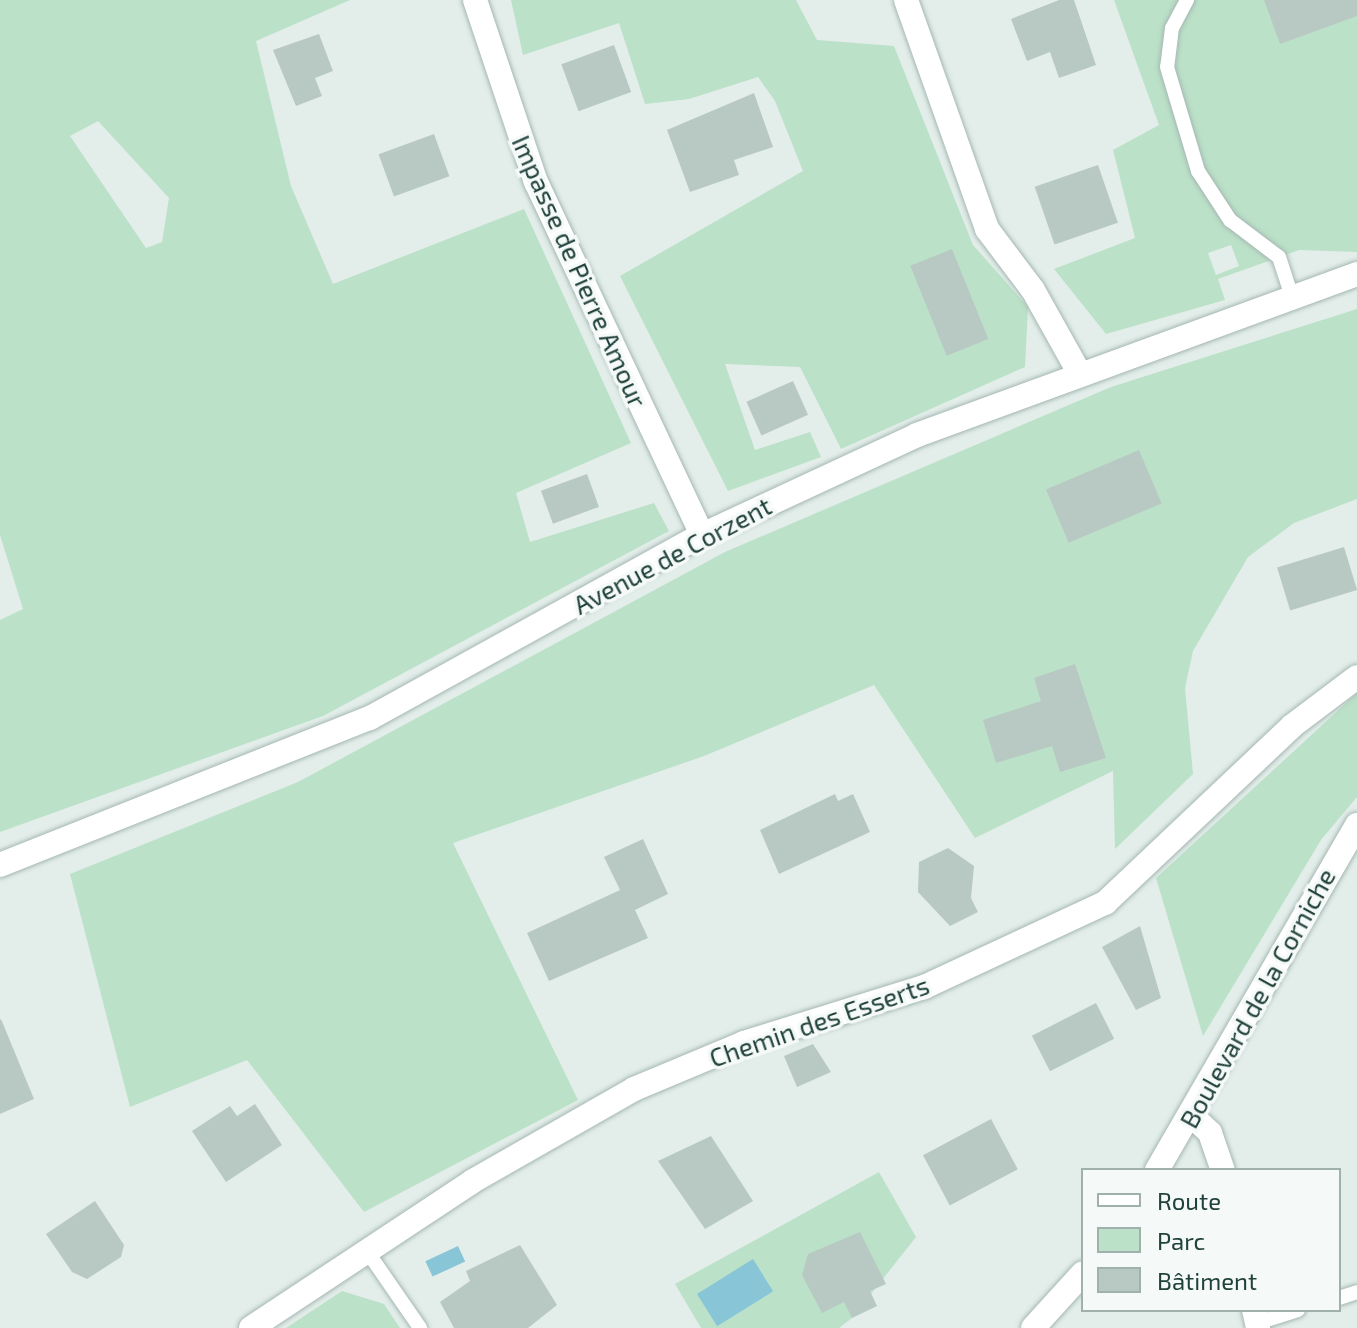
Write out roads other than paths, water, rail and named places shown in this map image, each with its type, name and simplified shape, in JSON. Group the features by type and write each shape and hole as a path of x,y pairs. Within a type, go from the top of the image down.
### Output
{"street":[{"name":"Impasse de Pierre Amour","path":"475,0 536,182 702,535"},
{"path":"906,0 987,229 1041,302 1080,374"},
{"name":"Avenue de Corzent","path":"0,865 370,718 702,535 917,435 1357,274"},
{"name":"Chemin des Esserts","path":"251,1328 553,1132 634,1089 744,1043 924,987 1105,903 1292,726 1357,677"},
{"name":"Boulevard de la Corniche","path":"1158,1168 1357,825"},
{"path":"1191,1115 1210,1133 1222,1168"},
{"path":"1033,1328 1081,1275"}],"lane":[{"path":"1187,0 1172,28 1167,67 1198,171 1230,220 1279,257 1292,297"},
{"path":"369,1254 420,1328"},
{"path":"1256,1320 1290,1312"}],"water":[{"path":"458,1246 465,1261 433,1277 425,1261"},
{"path":"753,1259 773,1291 717,1326 697,1294"}]}
